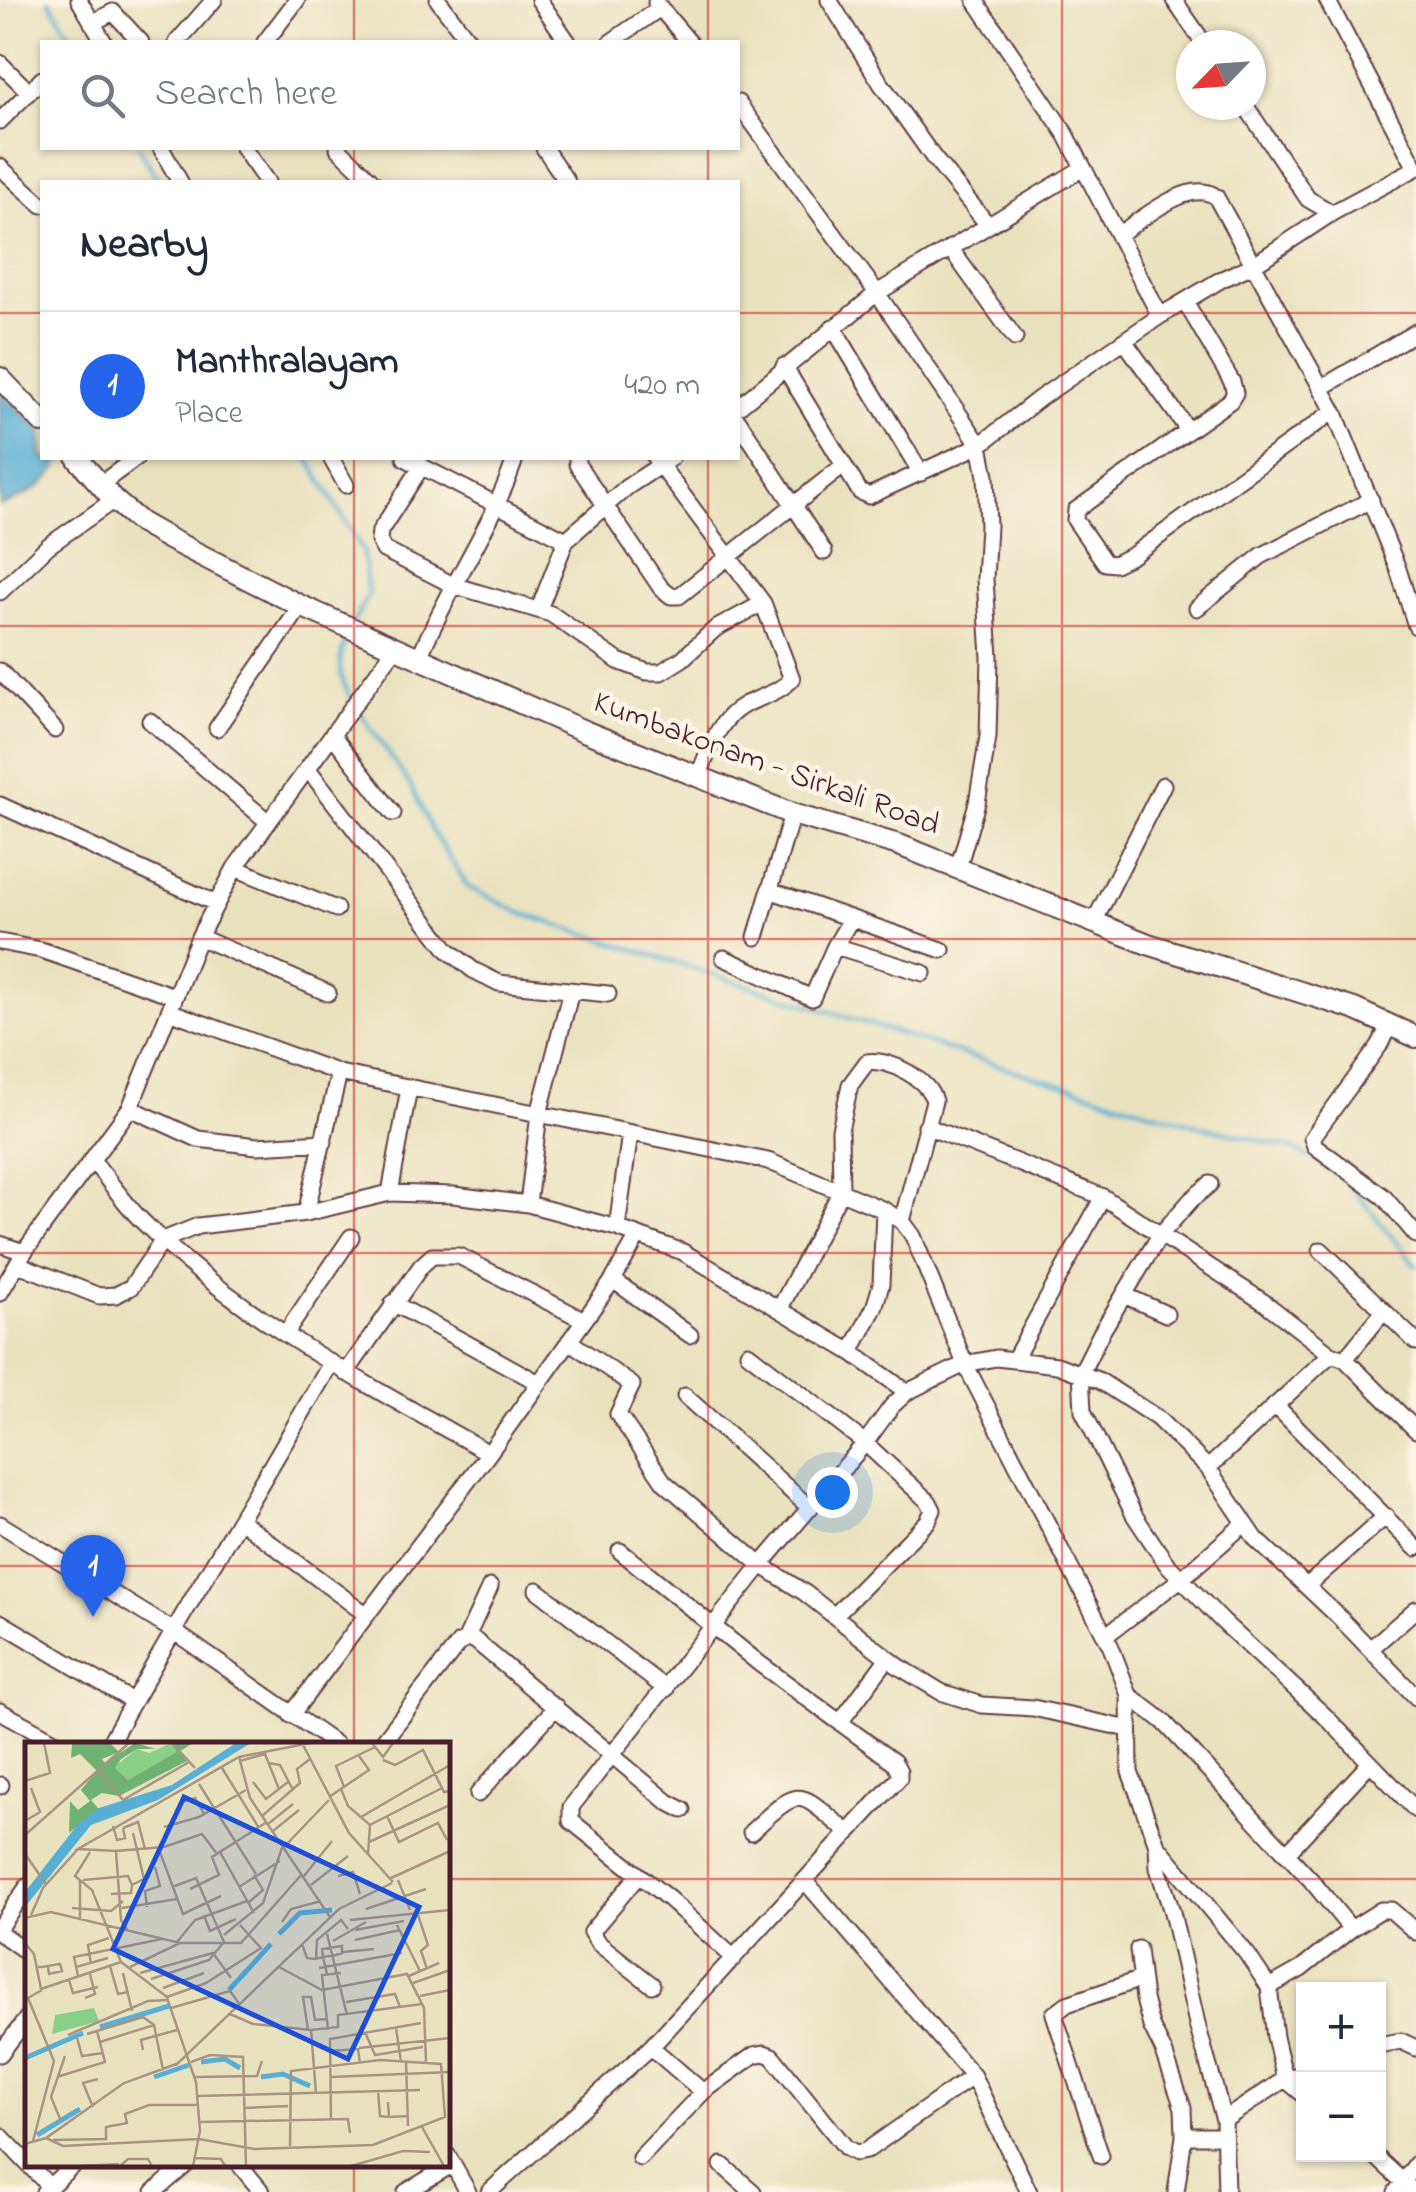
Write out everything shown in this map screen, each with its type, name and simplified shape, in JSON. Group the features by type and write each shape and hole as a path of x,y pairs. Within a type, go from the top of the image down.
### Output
{"main road":[{"path":"0,378 40,420"},
{"name":"Kumbakonam - Sirkali Road","path":"80,460 140,523 302,606 419,658 792,814 899,846 1093,924 1390,1024 1416,1037"}],"street":[{"path":"79,0 103,40"},
{"path":"179,40 214,0"},
{"path":"267,40 297,0"},
{"path":"438,0 468,40"},
{"path":"539,0 567,40"},
{"path":"830,0 882,85 988,225"},
{"path":"975,0 1067,136 1160,316"},
{"path":"1174,0 1195,30"},
{"path":"784,366 865,496 980,445 1040,398 1160,316 1222,278 1252,265 1332,213 1416,168 1326,0"},
{"path":"613,40 657,4 687,40"},
{"path":"92,24 118,6 139,40"},
{"path":"0,63 29,92"},
{"path":"0,121 40,81"},
{"path":"740,106 980,445 988,526 988,737 977,803 958,868"},
{"path":"1256,120 1308,199 1332,213"},
{"path":"162,150 179,180"},
{"path":"244,150 266,180"},
{"path":"340,150 371,180"},
{"path":"545,150 565,180"},
{"path":"0,167 40,204"},
{"path":"740,405 876,293 1083,168"},
{"path":"1118,235 1189,191 1208,190 1216,196 1334,411 1372,500 1416,626"},
{"path":"950,248 1015,338"},
{"path":"1186,303 1235,393 1230,401 1076,510 1075,520 1105,563 1115,564 1132,555 1334,411"},
{"path":"833,327 921,473"},
{"path":"1322,387 1416,332"},
{"path":"1125,342 1188,430"},
{"path":"740,423 824,552"},
{"path":"0,592 108,491 134,460"},
{"path":"333,460 346,485"},
{"path":"409,460 566,540"},
{"path":"577,460 670,596 679,596 731,558 843,466"},
{"path":"539,610 566,540 663,460 763,602 792,679 740,707 720,726 698,777"},
{"path":"419,658 453,585 498,508 514,462"},
{"path":"422,466 380,531 379,541 384,550 453,585 539,610 618,661 646,672 661,672 715,629 763,602"},
{"path":"1198,608 1261,556 1372,500"},
{"path":"217,728 302,606"},
{"path":"0,1292 130,1108 198,938 234,868 396,647"},
{"path":"0,671 56,730"},
{"path":"150,722 268,821"},
{"path":"333,736 393,813"},
{"path":"308,769 448,950 473,970 499,983 608,994"},
{"path":"1093,924 1163,785"},
{"path":"0,805 215,903"},
{"path":"756,937 792,814"},
{"path":"234,868 336,909"},
{"path":"769,890 942,950"},
{"path":"724,958 812,998 852,919"},
{"path":"198,938 328,993"},
{"path":"0,942 41,950 339,1073 768,1161 902,1221 913,1236 964,1364 1105,1636 1130,1695 1130,1772 1157,1845 1158,1868 1223,2128 1226,2192"},
{"path":"836,946 923,973"},
{"path":"528,1204 539,1114 571,990"},
{"path":"1390,1024 1379,1046 1312,1138 1314,1146 1384,1197 1416,1235"},
{"path":"780,1308 841,1191 840,1130 850,1085 867,1062 878,1060 923,1082 934,1101 902,1221"},
{"path":"306,1213 339,1073"},
{"path":"390,1194 409,1088"},
{"path":"130,1108 198,1139 257,1146 324,1142"},
{"path":"926,1126 1103,1197 1338,1356 1416,1430"},
{"path":"617,1228 630,1133"},
{"path":"92,1160 162,1240 246,1306 331,1363 489,1453"},
{"path":"1210,1184 1160,1234 1101,1333 1080,1374 1083,1411 1134,1515 1166,1563 1416,1810"},
{"path":"0,1244 99,1296 131,1287 162,1240 198,1226 306,1213 390,1194 452,1194 528,1204 617,1228 683,1252 851,1352 907,1392"},
{"path":"1015,1358 1103,1197"},
{"path":"851,1352 874,1308 881,1285 884,1210"},
{"path":"291,1715 539,1384 613,1280 638,1236"},
{"path":"286,1333 350,1237"},
{"path":"1321,1250 1416,1342"},
{"path":"346,1372 432,1256 458,1256 584,1320"},
{"path":"613,1280 690,1335"},
{"path":"1126,1296 1166,1314"},
{"path":"394,1303 539,1384"},
{"path":"1208,1468 1275,1405 1338,1356 1384,1310"},
{"path":"569,1341 632,1385 618,1414 664,1482 761,1565 888,1658 940,1692 982,1705 1033,1708 1129,1729"},
{"path":"748,1353 866,1443 929,1502 932,1516 834,1616"},
{"path":"734,1958 670,1899 572,1821 569,1814 761,1565 866,1443 892,1406 907,1392 964,1364 1015,1358 1057,1364 1100,1381 1157,1418 1208,1468 1244,1524 1416,1696"},
{"path":"113,1742 172,1630 241,1521 331,1363"},
{"path":"685,1396 810,1508"},
{"path":"1275,1405 1416,1548"},
{"path":"1306,1586 1386,1516"},
{"path":"241,1521 367,1614"},
{"path":"0,1524 172,1630 291,1715 317,1739"},
{"path":"1105,1636 1181,1579 1244,1524"},
{"path":"489,2192 651,2047 894,1785 899,1771 894,1762 713,1629 620,1552"},
{"path":"466,1639 490,1586"},
{"path":"537,1590 666,1688"},
{"path":"1370,1649 1416,1609"},
{"path":"0,1622 132,1701"},
{"path":"382,1742 459,1642 478,1641 683,1810"},
{"path":"841,1721 888,1658"},
{"path":"1130,1695 1163,1721 1351,1928"},
{"path":"478,1794 556,1707"},
{"path":"0,1711 56,1742"},
{"path":"1286,1854 1370,1763"},
{"path":"751,1832 794,1797 812,1804 849,1834"},
{"path":"1157,1845 1269,1986 1274,2037 1285,2079 1296,2088"},
{"path":"638,1876 591,1932 598,1943 652,1985"},
{"path":"805,1881 972,2076 1029,2192"},
{"path":"25,1891 0,1930 25,1951"},
{"path":"1269,1986 1382,1910 1391,1910 1416,1932"},
{"path":"1138,1949 1151,2026 1183,2108 1184,2136 1176,2192"},
{"path":"1101,2156 1054,2014 1067,2004 1142,1978"},
{"path":"0,2054 22,2039"},
{"path":"1386,2044 1401,2041 1416,2048"},
{"path":"651,2047 703,2092"},
{"path":"640,2158 703,2092 764,2053 772,2056 846,2148 856,2153 866,2151 972,2076"},
{"path":"1184,2136 1223,2128 1285,2079 1296,2076"},
{"path":"0,2135 25,2161"},
{"path":"450,2160 468,2192"},
{"path":"1381,2162 1405,2188 1416,2164"},
{"path":"722,2164 753,2192"},
{"path":"30,2167 47,2189 71,2167"},
{"path":"162,2190 184,2167"},
{"path":"241,2167 262,2192"},
{"path":"406,2192 440,2167"}],"water":[{"path":"0,392 40,428 40,460 60,460 45,482 0,506"}],"waterway":[{"path":"49,0 74,40"},
{"path":"140,150 159,180"},
{"path":"309,460 363,552 368,594 354,622"},
{"path":"348,635 340,668 352,700"},
{"path":"357,708 411,786 432,831 468,887 523,914 1010,1069 1201,1126 1291,1148 1340,1173 1416,1266"}],"place":[{"name":"Manthralayam","path":"93,1617"}]}
